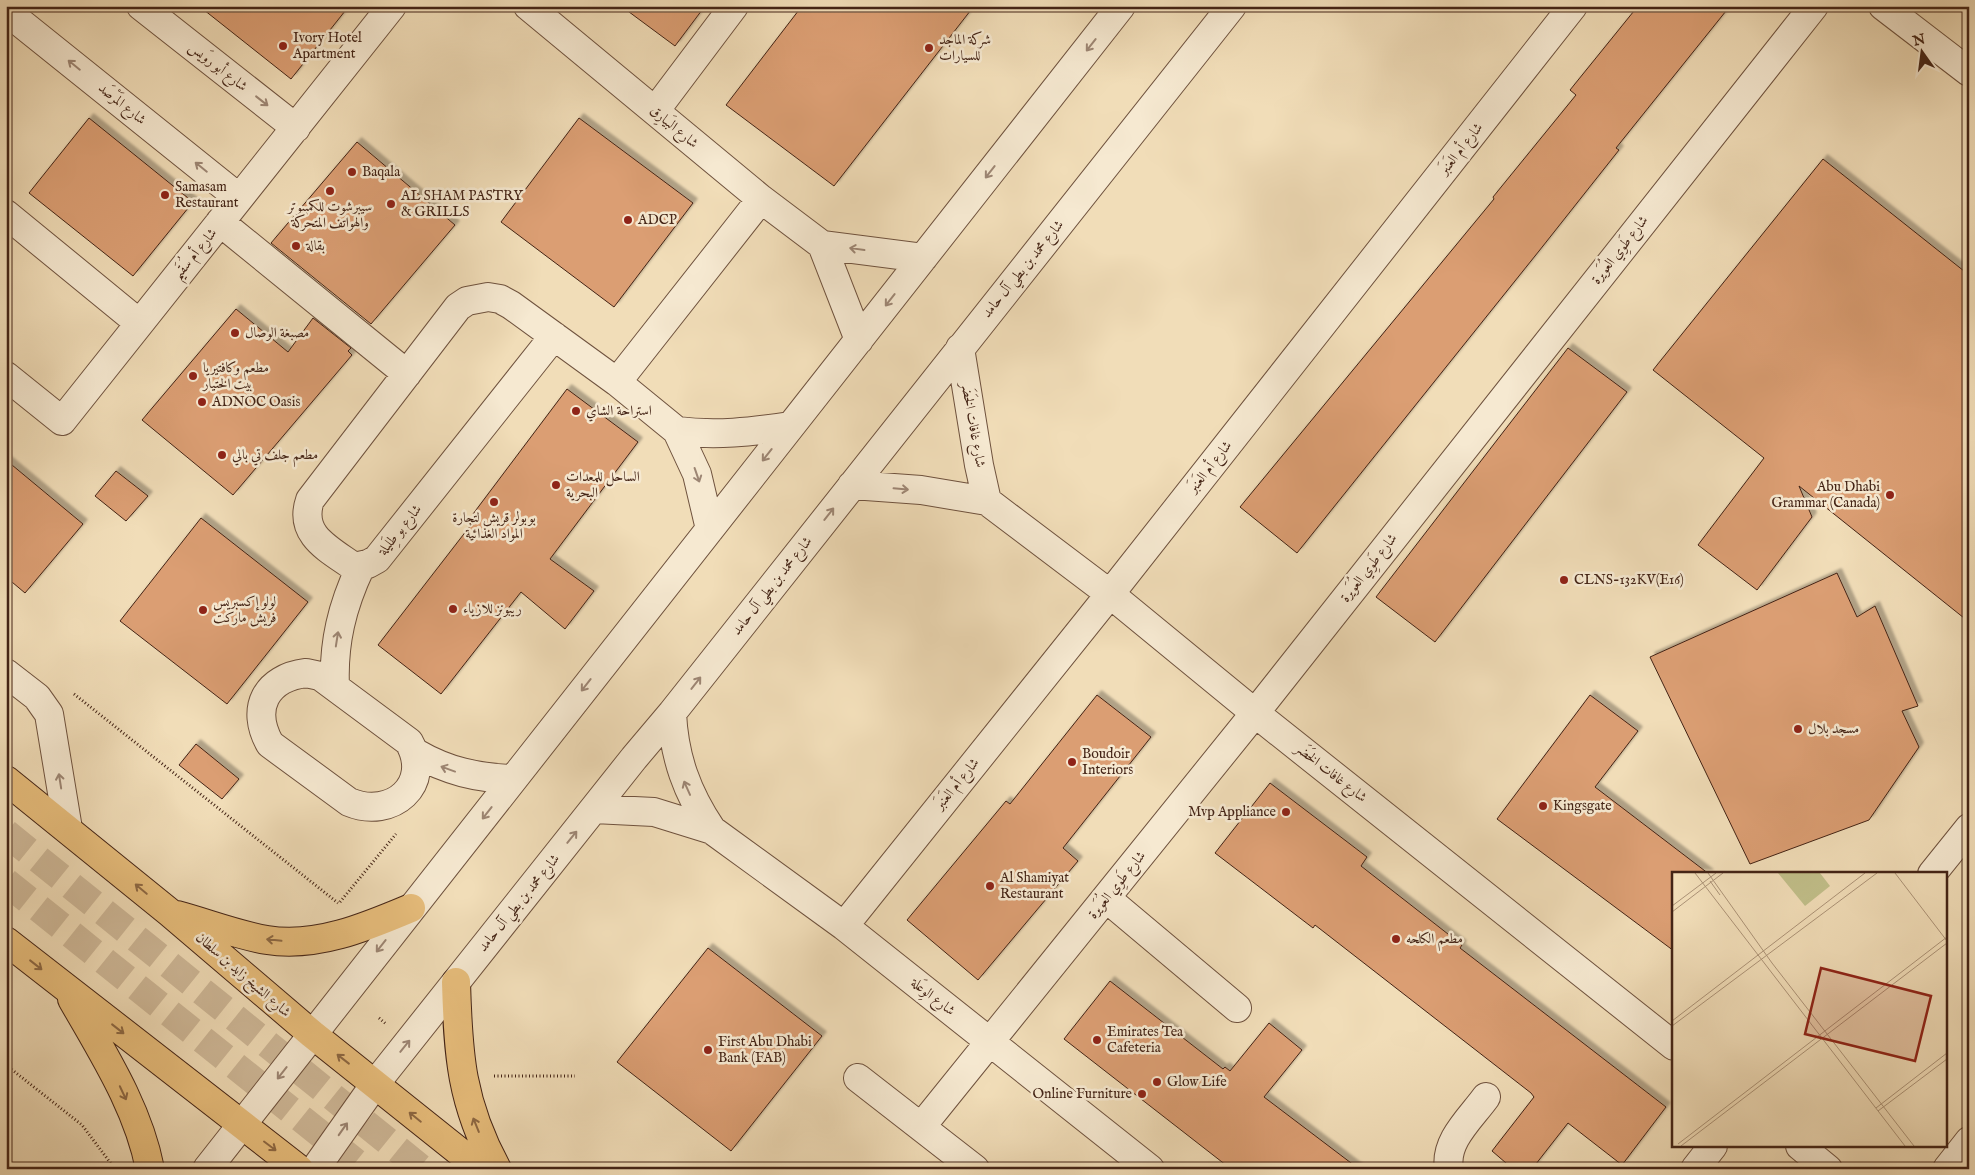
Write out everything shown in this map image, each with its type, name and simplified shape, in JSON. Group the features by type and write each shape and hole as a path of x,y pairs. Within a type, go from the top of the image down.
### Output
{"main road":[{"name":"شارع الشيخ زايد بن سلطان","path":"6,780 169,912 312,1034 481,1169"},
{"path":"169,912 265,939 290,942 344,934 411,908"},
{"path":"6,941 299,1169"},
{"path":"456,982 458,1055 462,1078 475,1122 497,1169"},
{"path":"66,988 112,1069 142,1136 150,1169"}],"street":[{"name":"شارع أبو روَيس","path":"141,6 296,128"},
{"name":"شارع أم سُقَيم","path":"6,376 62,422 392,6"},
{"name":"شارع البَيارِق","path":"528,6 761,199 822,244 923,258"},
{"path":"655,111 734,6"},
{"path":"207,1169 1121,6"},
{"name":"شارع محمد بن بطي آل حامد","path":"315,1169 375,1084 672,713 1232,6"},
{"name":"شارع أم العَنبَر","path":"844,926 1110,594 1574,6"},
{"name":"شارع طَوِي العُوَيرة","path":"921,1127 1255,713 1814,6"},
{"path":"1884,6 1969,72"},
{"name":"شارع المَرْصَد","path":"6,11 239,198"},
{"path":"617,382 761,199"},
{"path":"6,214 139,323"},
{"path":"220,222 407,374"},
{"path":"822,244 859,340"},
{"path":"361,566 354,567 316,538 310,530 307,510 310,500 458,308 478,298 500,299 617,382 677,431 697,474 710,529"},
{"name":"شارع بو طِلَيلة","path":"361,566 372,562 384,552 554,336"},
{"name":"شارع غافات الخَضَر","path":"960,348 979,465 988,501"},
{"path":"677,431 700,434 726,434 790,426"},
{"name":"شارع غافات الخَضَر","path":"852,484 921,490 988,501 1110,594 1255,713 1672,1044"},
{"path":"335,687 335,655 341,614 361,566"},
{"path":"6,673 37,697 49,714 68,829"},
{"path":"416,753 416,768 412,783 404,795 392,804 377,808 363,808 349,802 270,744 263,731 260,716 262,702 270,690 280,681 292,675 306,673 320,676 399,732 416,753 432,762 469,776 513,779"},
{"name":"شارع الوِعَلة","path":"672,713 679,766 693,800 712,830"},
{"name":"شارع الوِعَلة","path":"594,809 654,812 712,830 844,926 1150,1169"},
{"path":"1934,872 1969,828"},
{"path":"1106,898 1237,1008"},
{"path":"858,1078 975,1169"},
{"path":"1449,1169 1448,1156 1451,1146 1486,1097"},
{"path":"1947,1169 1969,1141"},
{"path":"1695,1169 1711,1148"},
{"path":"1802,1148 1828,1169"}],"path":[{"path":"67,689 338,904 400,829"},
{"path":"6,1066 82,1125 115,1169"},
{"path":"492,1076 575,1076"}],"building":[{"name":"Ivory Hotel Apartment","path":"199,6 349,6 291,79"},
{"path":"621,6 705,6 675,46"},
{"path":"802,6 974,6 834,186 726,105"},
{"path":"1638,6 1730,6 1616,148 1619,150 1297,553 1240,507 1494,199 1493,197 1576,95 1570,90"},
{"path":"89,118 193,202 133,276 29,193"},
{"path":"579,118 693,203 614,307 501,222"},
{"path":"357,142 455,225 371,324 271,243"},
{"name":"Abu Dhabi Grammar (Canada)","path":"1823,159 1969,275 1969,622 1799,486 1812,517 1757,590 1698,545 1764,458 1653,370"},
{"path":"236,309 288,352 313,318 351,348 348,351 352,355 233,495 142,420"},
{"path":"1568,348 1627,392 1435,642 1376,597"},
{"path":"567,389 638,442 550,559 594,591 565,629 521,592 441,694 378,645 477,517 473,514"},
{"path":"6,460 83,524 25,593 6,577"},
{"path":"116,471 148,496 126,521 95,496"},
{"path":"201,518 308,602 227,704 120,621"},
{"name":"مسجد بلال","path":"1837,573 1857,617 1875,606 1918,706 1902,711 1919,747 1869,820 1750,864 1650,657"},
{"path":"1097,695 1151,737 1063,848 1078,861 978,980 907,920 1006,801 1010,804"},
{"path":"1590,695 1638,731 1595,787 1706,872 1672,872 1672,950 1497,819"},
{"path":"196,744 239,779 222,799 179,765"},
{"path":"1270,783 1367,857 1361,866 1462,945 1460,948 1666,1107 1622,1165 1568,1123 1532,1169 1513,1169 1492,1151 1534,1097 1531,1093 1315,925 1313,928 1215,853"},
{"path":"708,948 822,1036 731,1151 617,1062"},
{"path":"1110,981 1223,1069 1225,1067 1230,1071 1269,1023 1302,1050 1264,1097 1359,1169 1231,1169 1064,1039"}],"tunnel":[{"path":"6,833 422,1169"},
{"path":"6,882 364,1169"}],"place":[{"name":"Ivory Hotel Apartment","path":"283,46"},
{"name":"شركة الماجد للسيارات","path":"929,48"},
{"name":"Baqala","path":"352,172"},
{"name":"سيبرشوت للكمبيوتر والهواتف المتحركة","path":"330,191"},
{"name":"Samasam Restaurant","path":"165,195"},
{"name":"AL SHAM PASTRY & GRILLS","path":"391,204"},
{"name":"ADCP","path":"628,220"},
{"name":"بقالة","path":"296,246"},
{"name":"مصبغة الوصال","path":"235,333"},
{"name":"مطعم وكافتيريا بيت الختيار","path":"193,376"},
{"name":"ADNOC Oasis","path":"202,402"},
{"name":"استراحة الشاي","path":"576,411"},
{"name":"مطعم جلف تي بالي","path":"222,455"},
{"name":"الساحل للمعدات البحرية","path":"556,485"},
{"name":"Abu Dhabi Grammar (Canada)","path":"1890,495"},
{"name":"بوبولر قريش لتجارة المواد الغذائية","path":"494,502"},
{"name":"CLNS-132KV(E16)","path":"1564,580"},
{"name":"ريبونز للازياء","path":"453,609"},
{"name":"لولو إكسبريس فريش ماركت","path":"203,610"},
{"name":"مسجد بلال","path":"1798,729"},
{"name":"Boudoir Interiors","path":"1072,762"},
{"name":"Kingsgate","path":"1543,806"},
{"name":"Mvp Appliance","path":"1286,812"},
{"name":"Al Shamiyat Restaurant","path":"990,886"},
{"name":"مطعم الكلحه","path":"1396,939"},
{"name":"Emirates Tea Cafeteria","path":"1097,1040"},
{"name":"First Abu Dhabi Bank (FAB)","path":"708,1050"},
{"name":"Glow Life","path":"1157,1082"},
{"name":"Online Furniture","path":"1142,1094"}]}
